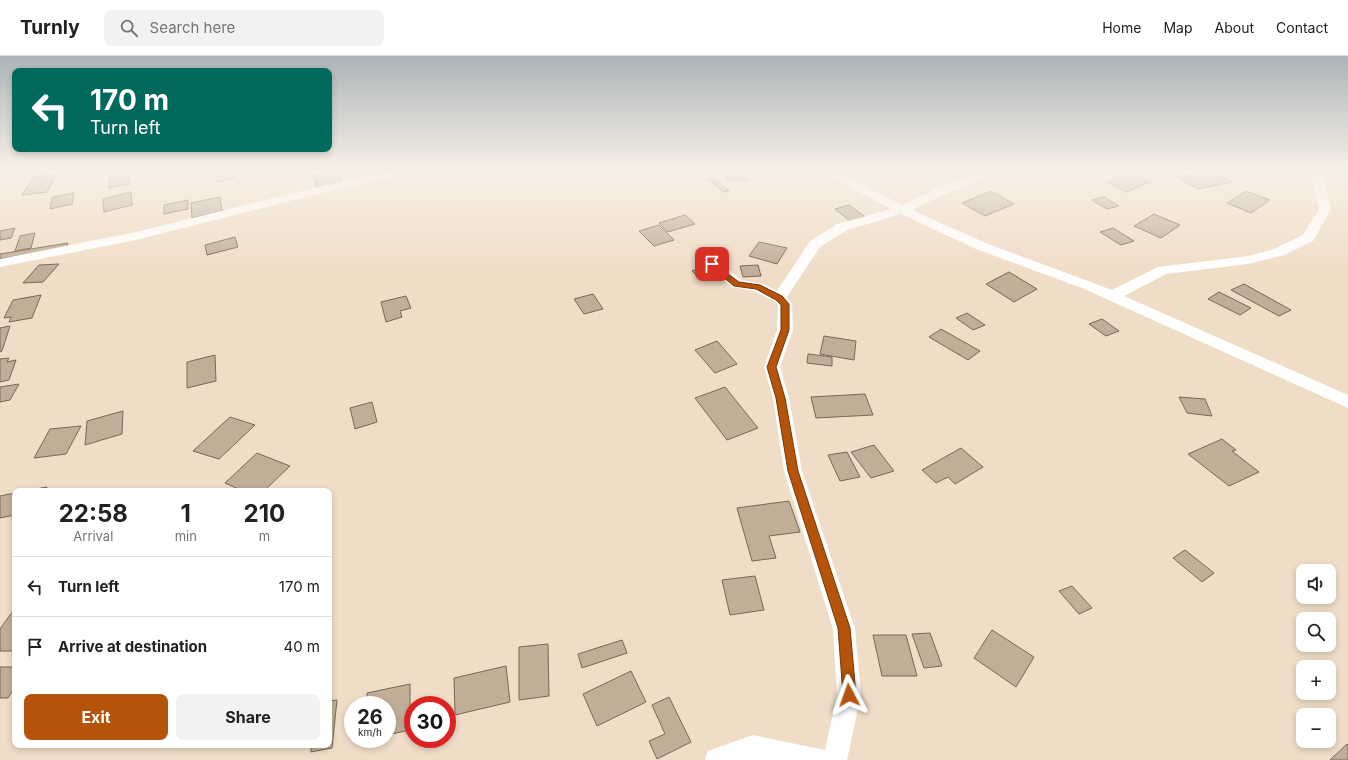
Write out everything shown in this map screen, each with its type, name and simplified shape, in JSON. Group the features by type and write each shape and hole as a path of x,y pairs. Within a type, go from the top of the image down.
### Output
{"street":[{"path":"0,263 94,246 260,204"},
{"path":"890,204 981,246 1112,296 1175,323 1348,402"},
{"path":"779,298 815,244 842,227 902,210 915,204"},
{"path":"1112,296 1163,270 1248,260 1279,252 1308,238 1325,209 1324,204"},
{"path":"705,257 737,284 758,287 779,298 785,304 785,330 772,367 781,398 793,471 844,628 849,695 835,760"},
{"path":"717,760 753,747 820,760"}],"building":[{"path":"51,204 72,204 72,204 50,209"},
{"path":"103,204 132,204 132,205 104,212"},
{"path":"188,204 188,209 164,214 164,205"},
{"path":"191,204 221,204 222,211 192,218"},
{"path":"964,204 1014,204 985,216"},
{"path":"1098,204 1115,204 1119,206 1107,209"},
{"path":"1229,204 1264,204 1251,213"},
{"path":"849,205 865,217 850,221 835,209"},
{"path":"1154,214 1180,225 1161,238 1134,226"},
{"path":"685,215 695,224 668,232 659,223"},
{"path":"659,225 674,240 654,246 639,231"},
{"path":"15,228 11,238 0,240 0,231"},
{"path":"1113,228 1134,241 1121,245 1100,232"},
{"path":"35,233 31,248 15,251 20,236"},
{"path":"235,237 238,247 207,255 205,245"},
{"path":"759,242 787,248 777,264 749,256"},
{"path":"68,243 66,248 0,259 0,254"},
{"path":"59,264 43,282 23,283 39,265"},
{"path":"758,265 761,276 743,277 740,266"},
{"path":"700,268 709,274 700,278 692,271"},
{"path":"1009,272 1037,289 1014,302 986,284"},
{"path":"1244,284 1291,310 1279,316 1231,290"},
{"path":"1219,292 1251,308 1240,315 1208,299"},
{"path":"593,294 603,309 584,314 574,299"},
{"path":"41,295 32,318 9,322 11,317 4,318 13,300"},
{"path":"406,296 411,308 400,311 402,317 386,322 381,302"},
{"path":"967,313 985,325 973,330 956,318"},
{"path":"1102,319 1119,331 1106,336 1089,324"},
{"path":"10,326 2,351 0,352 0,328"},
{"path":"941,329 980,351 968,360 929,337"},
{"path":"824,336 856,341 854,360 820,354"},
{"path":"717,341 737,364 715,373 695,350"},
{"path":"808,354 832,357 832,366 807,363"},
{"path":"215,355 216,381 187,388 187,362"},
{"path":"9,358 7,362 16,360 9,380 0,382 0,359"},
{"path":"19,384 10,400 0,402 0,387"},
{"path":"725,387 758,428 727,440 695,398"},
{"path":"865,394 873,415 816,418 811,397"},
{"path":"1179,397 1205,399 1212,416 1187,413"},
{"path":"372,402 377,422 355,429 350,408"},
{"path":"123,411 122,434 85,445 87,421"},
{"path":"230,417 255,425 219,459 193,451"},
{"path":"81,426 66,454 34,458 50,429"},
{"path":"1222,439 1236,450 1232,451 1259,472 1229,486 1188,454"},
{"path":"874,445 894,471 871,478 851,452"},
{"path":"961,448 983,467 955,484 948,477 936,483 922,470"},
{"path":"847,452 860,477 840,481 828,455"},
{"path":"257,453 290,466 267,488 236,488 225,483"},
{"path":"12,494 12,516 0,518 0,496"},
{"path":"789,501 800,532 769,536 776,558 752,561 737,508"},
{"path":"1185,550 1214,573 1202,582 1173,558"},
{"path":"755,576 764,610 730,615 722,580"},
{"path":"1072,586 1092,608 1079,614 1059,591"},
{"path":"12,612 12,651 0,651 0,629"},
{"path":"992,630 1034,657 1016,687 974,658"},
{"path":"930,633 942,666 924,668 912,634"},
{"path":"873,635 906,635 917,676 882,676"},
{"path":"622,640 627,653 582,668 578,654"},
{"path":"548,644 549,696 519,700 519,647"},
{"path":"506,666 510,702 456,715 454,678"},
{"path":"0,667 12,667 12,692 8,698 0,698"},
{"path":"631,671 646,702 597,726 583,694"},
{"path":"410,684 410,696 404,696 404,731 396,733 396,696 367,696 367,693"},
{"path":"669,697 691,742 657,759 649,741 665,734 652,705"},
{"path":"337,700 332,748 332,701"},
{"path":"1347,744 1348,760 1330,760"},
{"path":"311,748 332,748 311,752"}],"route":[{"path":"712,264 720,272 737,284 758,287 779,298 785,304 785,330 772,367 781,398 793,471 844,628 849,695"}]}
